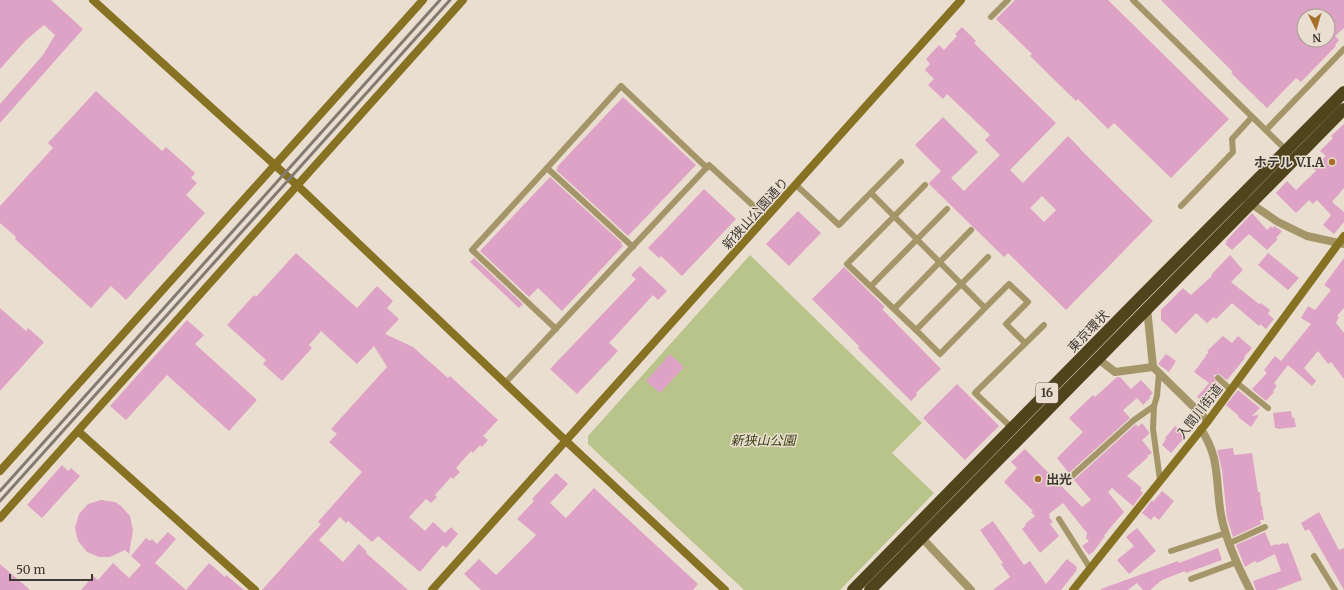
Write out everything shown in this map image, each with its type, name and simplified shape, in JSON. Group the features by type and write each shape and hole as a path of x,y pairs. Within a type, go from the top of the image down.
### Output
{"highway":[{"name":"東京環状","path":"870,590 1147,308 1246,200 1287,150 1344,92"},
{"name":"東京環状","path":"853,590 1136,302 1344,109"}],"street":[{"path":"93,0 298,186 725,590"},
{"path":"0,471 423,0"},
{"path":"0,518 463,0"},
{"name":"新狭山公園通り","path":"432,590 962,0"},
{"path":"1246,200 1278,222 1307,236 1341,244"},
{"name":"入間川街道","path":"1073,590 1208,421 1341,244 1344,236"},
{"path":"1147,308 1156,370 1208,421"},
{"path":"1097,358 1115,372 1156,370"},
{"path":"1201,429 1208,440 1215,459 1221,516 1226,533 1249,590"},
{"path":"78,431 255,590"},
{"path":"922,538 971,590"}],"lane":[{"path":"991,17 1008,0"},
{"path":"1133,0 1287,150"},
{"path":"1266,130 1344,49"},
{"path":"556,329 472,250 621,86 707,168"},
{"path":"1181,206 1233,152 1232,139 1252,117"},
{"path":"796,184 839,225 901,162"},
{"path":"506,383 709,165 758,210"},
{"path":"547,168 633,247"},
{"path":"925,185 847,264 940,354 1009,284 1028,302 1006,324 1025,343"},
{"path":"871,192 985,308"},
{"path":"871,286 947,209"},
{"path":"894,308 971,230"},
{"path":"916,330 988,257"},
{"path":"1012,428 975,392 1044,325"},
{"path":"1156,370 1157,396 1154,406 1153,429 1160,480"},
{"path":"1218,378 1231,390"},
{"path":"1237,383 1268,408"},
{"path":"1072,476 1134,420 1154,406"},
{"path":"1059,518 1090,568"},
{"path":"1230,543 1265,527"},
{"path":"1171,551 1226,533"},
{"path":"1314,556 1335,590"},
{"path":"1191,579 1237,562"}],"green space":[{"name":"新狭山公園","path":"750,255 922,423 892,453 934,493 840,590 744,590 588,444 588,436"}],"building":[{"path":"0,0 51,0 83,29 0,123 0,104 43,55 55,35 44,25 26,40 0,69"},
{"path":"1015,0 1108,0 1229,119 1171,178 1114,123 1108,129 1078,99 1076,101 1030,56 1032,54 996,19"},
{"path":"1161,0 1344,0 1344,28 1336,35 1336,8 1296,8 1296,48 1334,48 1301,82 1296,78 1267,108 1231,73 1233,72"},
{"path":"962,27 976,41 974,43 1056,123 1010,170 1023,183 1068,136 1153,221 1066,310 1008,253 1004,257 929,184 941,171 915,145 943,117 978,152 951,178 964,191 1000,155 985,140 990,135 947,94 943,99 928,85 934,79 925,70 930,64 926,59 939,45 944,50 957,36 955,34","holes":["1042,196 1056,210 1044,222 1030,208"]},
{"path":"1336,37 1339,40 1336,44"},
{"path":"96,91 162,151 166,147 195,173 191,178 197,183 186,195 205,213 126,300 111,286 91,308 15,239 16,237 0,223 0,206 53,148 48,143"},
{"path":"623,97 696,165 628,236 556,170 558,168 557,167"},
{"path":"1344,124 1344,188 1332,202 1344,212 1344,222 1334,234 1323,225 1331,215 1317,200 1313,204 1309,200 1296,213 1276,193 1287,181 1296,190 1316,171 1313,168 1326,156 1320,151 1333,138 1331,136"},
{"path":"550,177 622,243 621,244 623,246 562,311 538,288 529,297 480,251"},
{"path":"704,189 736,219 682,276 661,256 659,258 648,248"},
{"path":"798,211 821,233 789,266 766,244"},
{"path":"1252,213 1267,230 1271,226 1272,228 1274,226 1282,231 1276,238 1278,239 1267,250 1249,234 1232,250 1225,244 1227,242 1226,241"},
{"path":"296,253 357,308 377,286 393,301 387,308 399,319 385,334 413,347 448,378 450,376 498,420 483,436 488,440 482,447 480,445 473,453 471,451 456,468 460,472 453,479 451,477 435,495 437,497 431,503 426,499 409,517 425,531 433,522 445,533 451,527 458,534 446,548 443,545 420,572 378,536 372,542 348,521 346,523 340,517 319,540 343,562 359,544 367,552 366,553 408,590 262,590 321,524 318,522 362,472 329,442 337,434 331,429 387,367 374,346 357,364 321,331 309,345 312,348 282,381 263,364 266,360 227,325 254,295 256,297"},
{"path":"1268,253 1299,278 1288,290 1258,265"},
{"path":"1230,255 1243,270 1231,282 1259,304 1261,303 1270,310 1268,314 1274,319 1266,329 1260,324 1259,326 1232,303 1216,319 1214,317 1207,323 1196,313 1176,334 1161,320 1161,310 1183,288 1191,295 1212,276 1211,275"},
{"path":"474,258 523,304 519,308 470,262"},
{"path":"1344,258 1344,308 1337,316 1339,317 1336,323 1344,333 1344,379 1331,362 1328,364 1318,351 1304,368 1316,381 1312,386 1288,365 1274,383 1277,386 1266,401 1252,389 1267,373 1264,370 1275,356 1281,361 1311,324 1301,318 1308,306 1315,310 1331,290 1324,285"},
{"path":"640,266 667,291 658,300 653,295 609,343 618,351 577,394 550,369 636,279 631,275"},
{"path":"844,267 885,307 882,309 941,369 916,393 917,395 911,401 812,299"},
{"path":"0,308 26,331 28,328 44,342 0,391"},
{"path":"187,320 204,335 195,344 257,400 229,431 167,375 126,420 110,406"},
{"path":"1223,336 1232,343 1238,336 1252,348 1227,380 1219,374 1214,375 1215,381 1224,390 1209,406 1197,397 1209,383 1194,372 1209,352 1207,351"},
{"path":"670,354 684,367 660,393 646,381"},
{"path":"1166,354 1176,361 1169,372 1158,364"},
{"path":"1117,377 1120,377 1131,389 1141,380 1153,393 1143,405 1137,398 1123,410 1130,418 1069,473 1057,458 1083,432 1069,418 1093,395 1095,397"},
{"path":"957,384 999,426 965,460 923,418"},
{"path":"1238,390 1260,408 1252,416 1259,415 1251,427 1226,405"},
{"path":"1291,411 1296,427 1275,428 1273,413"},
{"path":"1142,423 1149,434 1142,440 1152,453 1127,476 1142,488 1140,490 1143,493 1133,506 1112,488 1108,492 1124,512 1110,528 1094,551 1089,555 1082,546 1089,541 1086,538 1087,533 1063,503 1049,514 1049,517 1053,522 1050,524 1059,536 1040,553 1022,529 1026,525 1025,524 1035,516 1031,512 1033,511 1004,482 1017,468 1011,462 1025,449 1082,507 1091,500 1074,480 1136,424 1138,427"},
{"path":"1175,426 1186,436 1171,453 1162,445 1166,439 1165,438"},
{"path":"1233,448 1234,455 1252,453 1264,520 1260,520 1261,524 1233,537 1227,518 1222,470 1217,450"},
{"path":"62,465 68,471 71,468 80,476 42,518 27,505"},
{"path":"556,473 568,484 550,503 566,518 594,488 698,584 693,590 481,590 464,574 479,559 496,575 536,535 517,519 534,501 532,499"},
{"path":"1162,491 1174,501 1159,520 1154,516 1151,520 1142,513 1152,500 1153,502"},
{"path":"101,500 115,502 130,516 133,530 129,554 125,550 110,557 99,557 87,552 78,541 75,528 79,514 88,504"},
{"path":"1319,512 1339,550 1344,548 1344,590 1309,529 1305,531 1301,523"},
{"path":"993,521 1024,565 1030,561 1046,584 1067,559 1077,567 1077,570 1061,590 993,590 1010,577 1001,564 1003,563 980,530"},
{"path":"1137,528 1156,551 1129,574 1117,560 1134,546 1126,537"},
{"path":"168,532 176,539 155,563 186,590 81,590 93,576 98,580 113,563 129,578 141,565 131,556 146,538 150,541 152,539 157,544"},
{"path":"1265,532 1271,546 1288,543 1302,580 1276,590 1256,590 1253,581 1281,571 1275,554 1257,563 1255,561 1245,567 1236,545"},
{"path":"1218,548 1222,560 1186,573 1185,571 1162,580 1150,590 1143,590 1137,583 1128,590 1101,590 1178,561 1179,563"},
{"path":"209,563 225,577 226,575 244,590 186,590"},
{"path":"0,564 30,590 0,590"}],"railway":[{"path":"0,491 440,0"},
{"path":"0,501 450,0"}],"place":[{"name":"ホテル V.I.A","path":"1332,162"},
{"name":"出光","path":"1038,479"}]}
